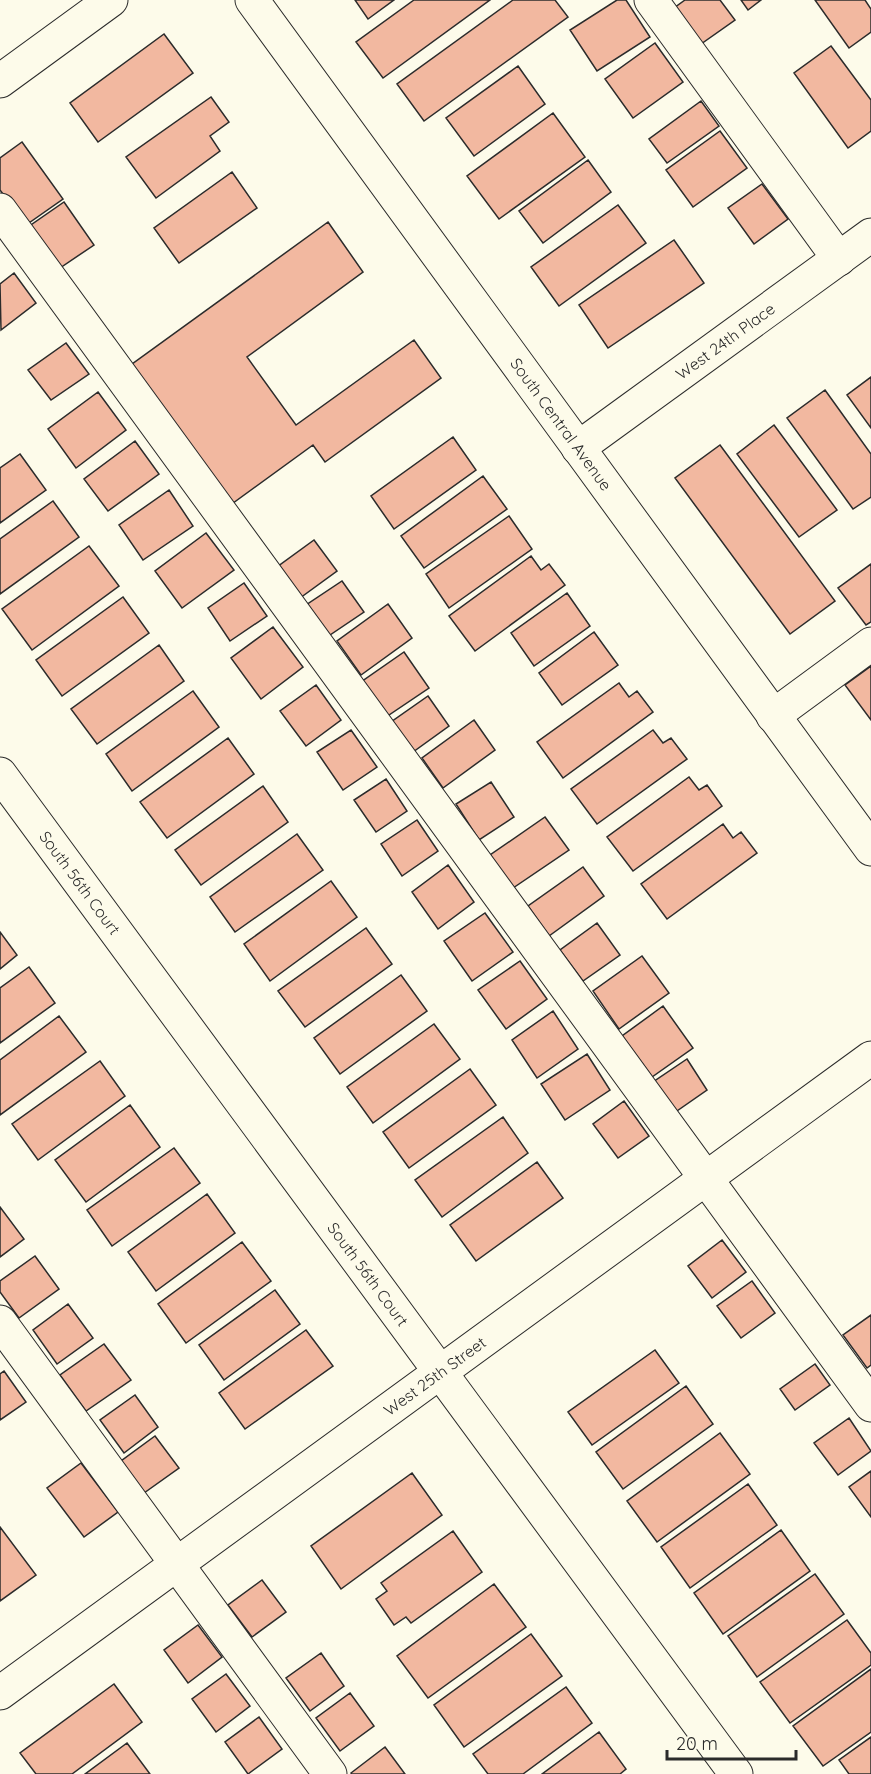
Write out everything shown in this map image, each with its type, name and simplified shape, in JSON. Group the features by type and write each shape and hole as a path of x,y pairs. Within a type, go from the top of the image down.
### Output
{"street":[{"path":"0,81 111,0"},
{"name":"South Central Avenue","path":"252,0 871,849"},
{"path":"651,0 839,259"},
{"path":"0,210 871,1406"},
{"name":"West 24th Place","path":"578,448 871,235"},
{"path":"773,716 871,644"},
{"name":"South 56th Court","path":"0,774 736,1774"},
{"name":"West 25th Street","path":"0,1694 871,1058"},
{"path":"0,1322 330,1774"}],"building":[{"path":"355,0 394,0 368,19"},
{"path":"414,0 490,0 383,78 356,42"},
{"path":"513,0 555,0 568,17 424,121 397,84"},
{"path":"617,0 626,0 650,37 597,71 570,30"},
{"path":"685,0 720,0 735,20 701,44 674,8"},
{"path":"741,0 761,0 748,10"},
{"path":"815,0 865,0 871,9 871,32 849,48"},
{"path":"164,34 193,73 98,142 70,103"},
{"path":"655,43 683,82 633,118 605,79"},
{"path":"831,46 871,100 871,131 848,148 794,73"},
{"path":"518,66 545,104 474,156 446,118"},
{"path":"211,97 229,122 210,136 220,151 156,198 126,157"},
{"path":"701,101 719,126 667,163 649,139"},
{"path":"553,113 585,157 499,219 467,176"},
{"path":"720,131 747,168 693,207 666,170"},
{"path":"22,142 63,199 26,225 0,190 0,158"},
{"path":"588,160 611,192 543,243 519,211"},
{"path":"232,172 257,208 179,263 154,228"},
{"path":"762,184 788,219 754,244 728,208"},
{"path":"64,202 94,245 57,270 28,227"},
{"path":"618,205 646,243 559,306 531,267"},
{"path":"328,222 363,272 247,357 296,425 414,340 441,378 325,462 313,445 229,506 128,367"},
{"path":"674,240 704,283 608,348 579,305"},
{"path":"14,273 36,303 1,330 0,284"},
{"path":"66,343 89,374 51,400 28,370"},
{"path":"871,377 871,428 847,395"},
{"path":"825,390 871,454 871,497 853,509 787,418"},
{"path":"98,392 126,430 76,468 48,429"},
{"path":"774,425 837,510 799,537 737,454"},
{"path":"453,437 476,470 394,529 371,496"},
{"path":"135,441 159,474 108,511 84,479"},
{"path":"720,445 835,601 790,634 675,478"},
{"path":"20,454 46,490 0,523 0,468"},
{"path":"483,476 507,509 424,568 401,536"},
{"path":"169,490 193,526 143,560 119,525"},
{"path":"53,501 79,537 0,594 0,539"},
{"path":"509,516 532,549 449,608 426,574"},
{"path":"206,533 234,570 182,608 155,571"},
{"path":"314,540 337,571 300,598 277,567"},
{"path":"89,546 119,586 32,650 2,609"},
{"path":"531,556 541,570 549,564 565,585 475,651 449,616"},
{"path":"871,564 871,622 866,625 838,588"},
{"path":"342,581 364,612 327,637 306,605"},
{"path":"244,583 267,616 230,641 208,608"},
{"path":"567,593 590,626 534,666 511,633"},
{"path":"123,597 149,633 62,696 36,660"},
{"path":"388,604 412,638 361,675 337,641"},
{"path":"273,627 303,667 261,699 231,658"},
{"path":"594,632 618,665 562,705 539,673"},
{"path":"159,645 184,681 97,744 71,709"},
{"path":"404,652 429,688 386,717 361,682"},
{"path":"871,666 871,720 845,685"},
{"path":"619,683 629,697 637,691 653,712 563,778 537,742"},
{"path":"316,685 341,720 306,746 280,711"},
{"path":"193,691 219,727 132,791 106,754"},
{"path":"428,696 449,726 413,752 391,722"},
{"path":"474,720 495,750 443,788 422,758"},
{"path":"351,730 377,767 343,790 317,752"},
{"path":"653,730 663,743 671,738 687,759 597,824 571,789"},
{"path":"228,738 254,774 167,838 140,802"},
{"path":"689,777 699,790 707,785 722,806 633,871 607,837"},
{"path":"386,779 407,811 376,832 354,800"},
{"path":"491,782 514,817 479,840 456,804"},
{"path":"263,786 288,822 201,885 175,850"},
{"path":"545,817 569,850 513,888 490,855"},
{"path":"417,820 438,851 402,876 381,844"},
{"path":"723,824 733,838 741,832 757,853 667,919 641,884"},
{"path":"297,834 323,870 235,932 210,897"},
{"path":"448,865 474,902 438,929 412,892"},
{"path":"583,867 604,896 549,936 528,906"},
{"path":"331,881 357,917 270,981 244,944"},
{"path":"485,913 513,952 472,981 444,941"},
{"path":"597,923 620,955 583,981 560,950"},
{"path":"366,928 392,964 305,1027 278,991"},
{"path":"0,932 17,955 0,969"},
{"path":"642,956 669,993 619,1029 593,991"},
{"path":"520,961 547,999 506,1029 478,990"},
{"path":"29,967 55,1003 0,1043 0,988"},
{"path":"401,975 427,1011 340,1074 314,1038"},
{"path":"663,1006 693,1048 652,1077 622,1036"},
{"path":"553,1011 578,1049 537,1078 512,1040"},
{"path":"59,1016 86,1052 0,1115 0,1060"},
{"path":"434,1024 460,1059 373,1123 347,1087"},
{"path":"587,1054 610,1090 565,1120 541,1084"},
{"path":"687,1059 707,1090 674,1113 653,1082"},
{"path":"100,1061 125,1096 38,1160 12,1124"},
{"path":"470,1069 496,1105 409,1168 383,1132"},
{"path":"624,1101 649,1136 618,1158 593,1124"},
{"path":"130,1105 160,1147 86,1202 55,1160"},
{"path":"503,1117 528,1153 442,1217 415,1180"},
{"path":"174,1148 200,1183 112,1246 87,1210"},
{"path":"537,1162 563,1198 476,1261 450,1225"},
{"path":"207,1194 235,1233 156,1291 128,1252"},
{"path":"0,1207 24,1239 0,1257"},
{"path":"722,1240 746,1272 712,1298 688,1266"},
{"path":"242,1242 271,1281 186,1343 158,1304"},
{"path":"35,1256 59,1289 19,1318 0,1292 0,1281"},
{"path":"752,1281 775,1313 741,1338 717,1306"},
{"path":"275,1290 300,1324 224,1380 199,1345"},
{"path":"68,1304 93,1338 57,1364 33,1330"},
{"path":"871,1315 871,1365 867,1368 843,1335"},
{"path":"306,1330 333,1366 245,1429 219,1393"},
{"path":"104,1344 131,1380 86,1411 60,1375"},
{"path":"655,1350 679,1383 592,1445 568,1412"},
{"path":"815,1364 830,1385 795,1410 780,1389"},
{"path":"4,1371 26,1402 0,1420 0,1374"},
{"path":"686,1386 713,1424 623,1489 596,1452"},
{"path":"135,1395 158,1427 124,1453 100,1420"},
{"path":"849,1418 871,1451 838,1475 814,1443"},
{"path":"720,1433 750,1474 657,1542 627,1501"},
{"path":"155,1436 179,1468 144,1493 121,1461"},
{"path":"81,1463 118,1512 84,1537 47,1488"},
{"path":"871,1471 871,1517 849,1487"},
{"path":"412,1473 442,1515 341,1589 311,1546"},
{"path":"748,1484 777,1525 690,1588 661,1547"},
{"path":"0,1527 36,1575 0,1601"},
{"path":"781,1530 810,1571 723,1634 694,1593"},
{"path":"453,1531 482,1572 411,1623 406,1617 394,1625 376,1599 387,1591 381,1583"},
{"path":"815,1574 844,1614 757,1677 728,1636"},
{"path":"262,1580 286,1612 252,1637 228,1605"},
{"path":"494,1584 526,1627 428,1698 397,1656"},
{"path":"847,1620 871,1653 871,1665 790,1723 760,1682"},
{"path":"198,1625 222,1657 188,1683 164,1650"},
{"path":"531,1634 562,1676 464,1747 434,1705"},
{"path":"321,1653 344,1686 310,1711 286,1678"},
{"path":"871,1669 871,1732 823,1766 793,1726"},
{"path":"226,1674 250,1706 216,1732 192,1699"},
{"path":"114,1684 142,1722 72,1774 36,1774 20,1753"},
{"path":"566,1687 592,1723 523,1774 488,1774 473,1754"},
{"path":"350,1693 374,1726 340,1751 316,1718"},
{"path":"259,1717 282,1749 248,1774 225,1742"},
{"path":"599,1732 626,1769 620,1774 542,1774"},
{"path":"871,1737 871,1774 849,1774 839,1760"},
{"path":"127,1743 150,1774 85,1774"},
{"path":"385,1747 405,1774 351,1773"}]}
